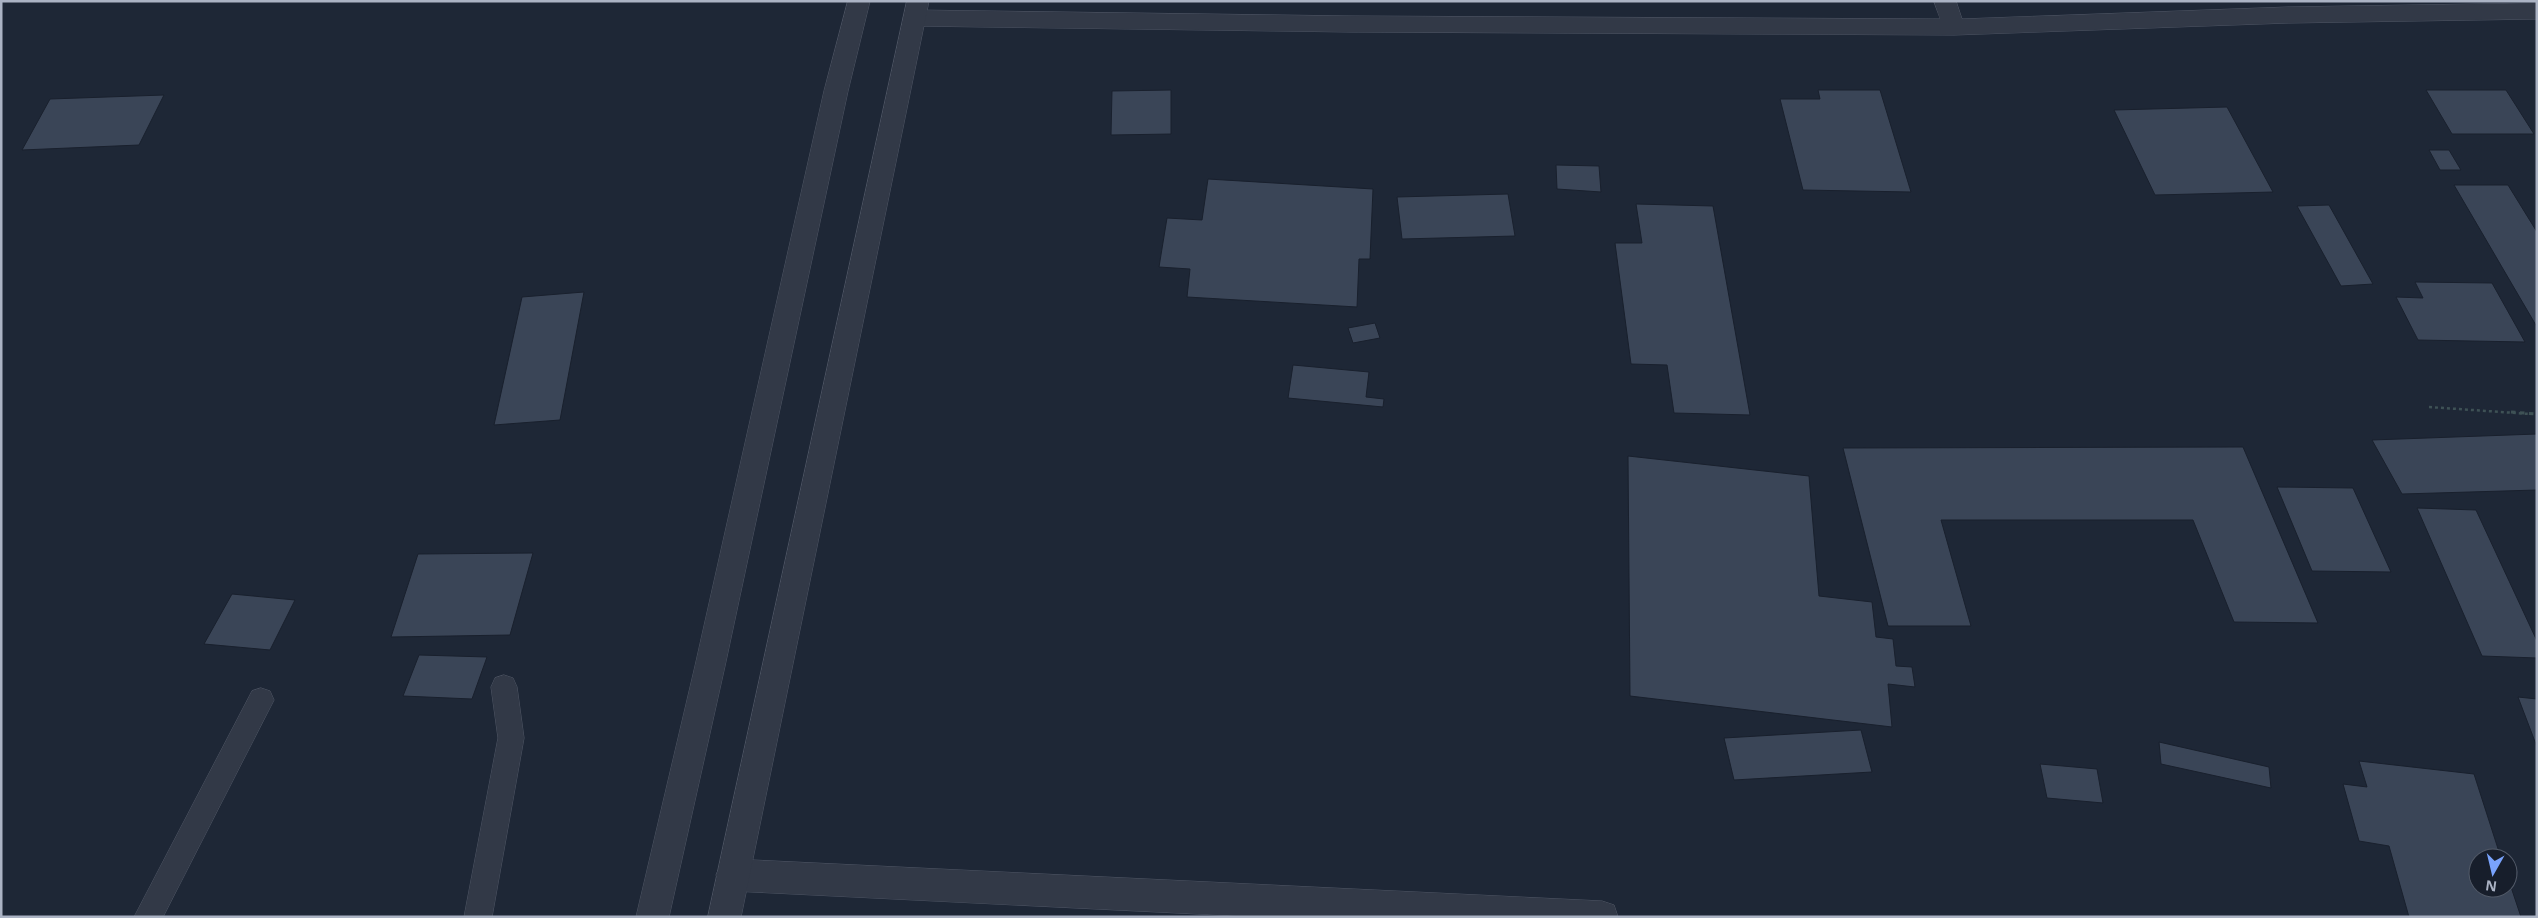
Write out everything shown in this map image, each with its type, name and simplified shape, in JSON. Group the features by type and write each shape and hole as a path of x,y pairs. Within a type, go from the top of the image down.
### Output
{"street":[{"path":"652,917 710,666 834,101 859,1"},
{"path":"1945,1 1954,27"},
{"path":"724,917 916,10 1360,24 1954,27 2288,15 2537,12"},
{"path":"732,875 1602,917"}],"lane":[{"path":"478,917 511,738 504,687"},
{"path":"148,917 261,700"}],"path":[{"path":"2429,406 2537,414"}],"building":[{"path":"1171,90 1171,134 1111,135 1112,91"},
{"path":"1818,90 1880,90 1911,192 1803,190 1780,99 1820,99"},
{"path":"2426,90 2506,90 2534,134 2452,134"},
{"path":"164,95 139,145 22,150 50,99"},
{"path":"2227,107 2273,192 2155,195 2114,110"},
{"path":"2429,150 2449,150 2461,170 2440,170"},
{"path":"1556,165 1599,166 1601,192 1557,189"},
{"path":"1208,179 1373,189 1370,259 1359,259 1357,307 1187,297 1190,269 1159,267 1167,218 1202,220"},
{"path":"2454,185 2508,185 2537,232 2537,327"},
{"path":"1508,194 1515,236 1402,239 1397,197"},
{"path":"1636,204 1713,206 1750,415 1674,413 1667,365 1631,364 1615,243 1642,243"},
{"path":"2329,205 2373,284 2341,286 2297,206"},
{"path":"2415,282 2492,283 2525,342 2418,340 2396,297 2423,298"},
{"path":"584,292 560,420 494,425 522,297"},
{"path":"1375,323 1380,338 1353,343 1348,328"},
{"path":"1293,365 1369,372 1366,397 1384,399 1383,407 1288,398"},
{"path":"2537,434 2537,490 2402,494 2372,440"},
{"path":"2243,447 2318,623 2234,622 2193,520 1941,520 1971,626 1888,626 1843,448"},
{"path":"1628,456 1809,476 1819,596 1872,602 1876,637 1893,639 1896,666 1912,667 1915,687 1888,684 1892,727 1630,696"},
{"path":"2277,487 2353,488 2391,572 2312,571"},
{"path":"2417,508 2476,510 2537,641 2537,658 2482,656"},
{"path":"533,553 510,635 391,637 418,554"},
{"path":"232,594 295,600 270,650 204,644"},
{"path":"419,655 487,657 472,699 403,696"},
{"path":"2518,697 2537,699 2537,747"},
{"path":"1861,730 1872,772 1734,780 1724,738"},
{"path":"2159,742 2269,767 2271,788 2161,764"},
{"path":"2359,761 2474,774 2498,848 2468,848 2468,898 2515,898 2521,917 2409,917 2389,846 2359,841 2343,784 2367,787"},
{"path":"2040,764 2097,769 2103,803 2047,798"}]}
